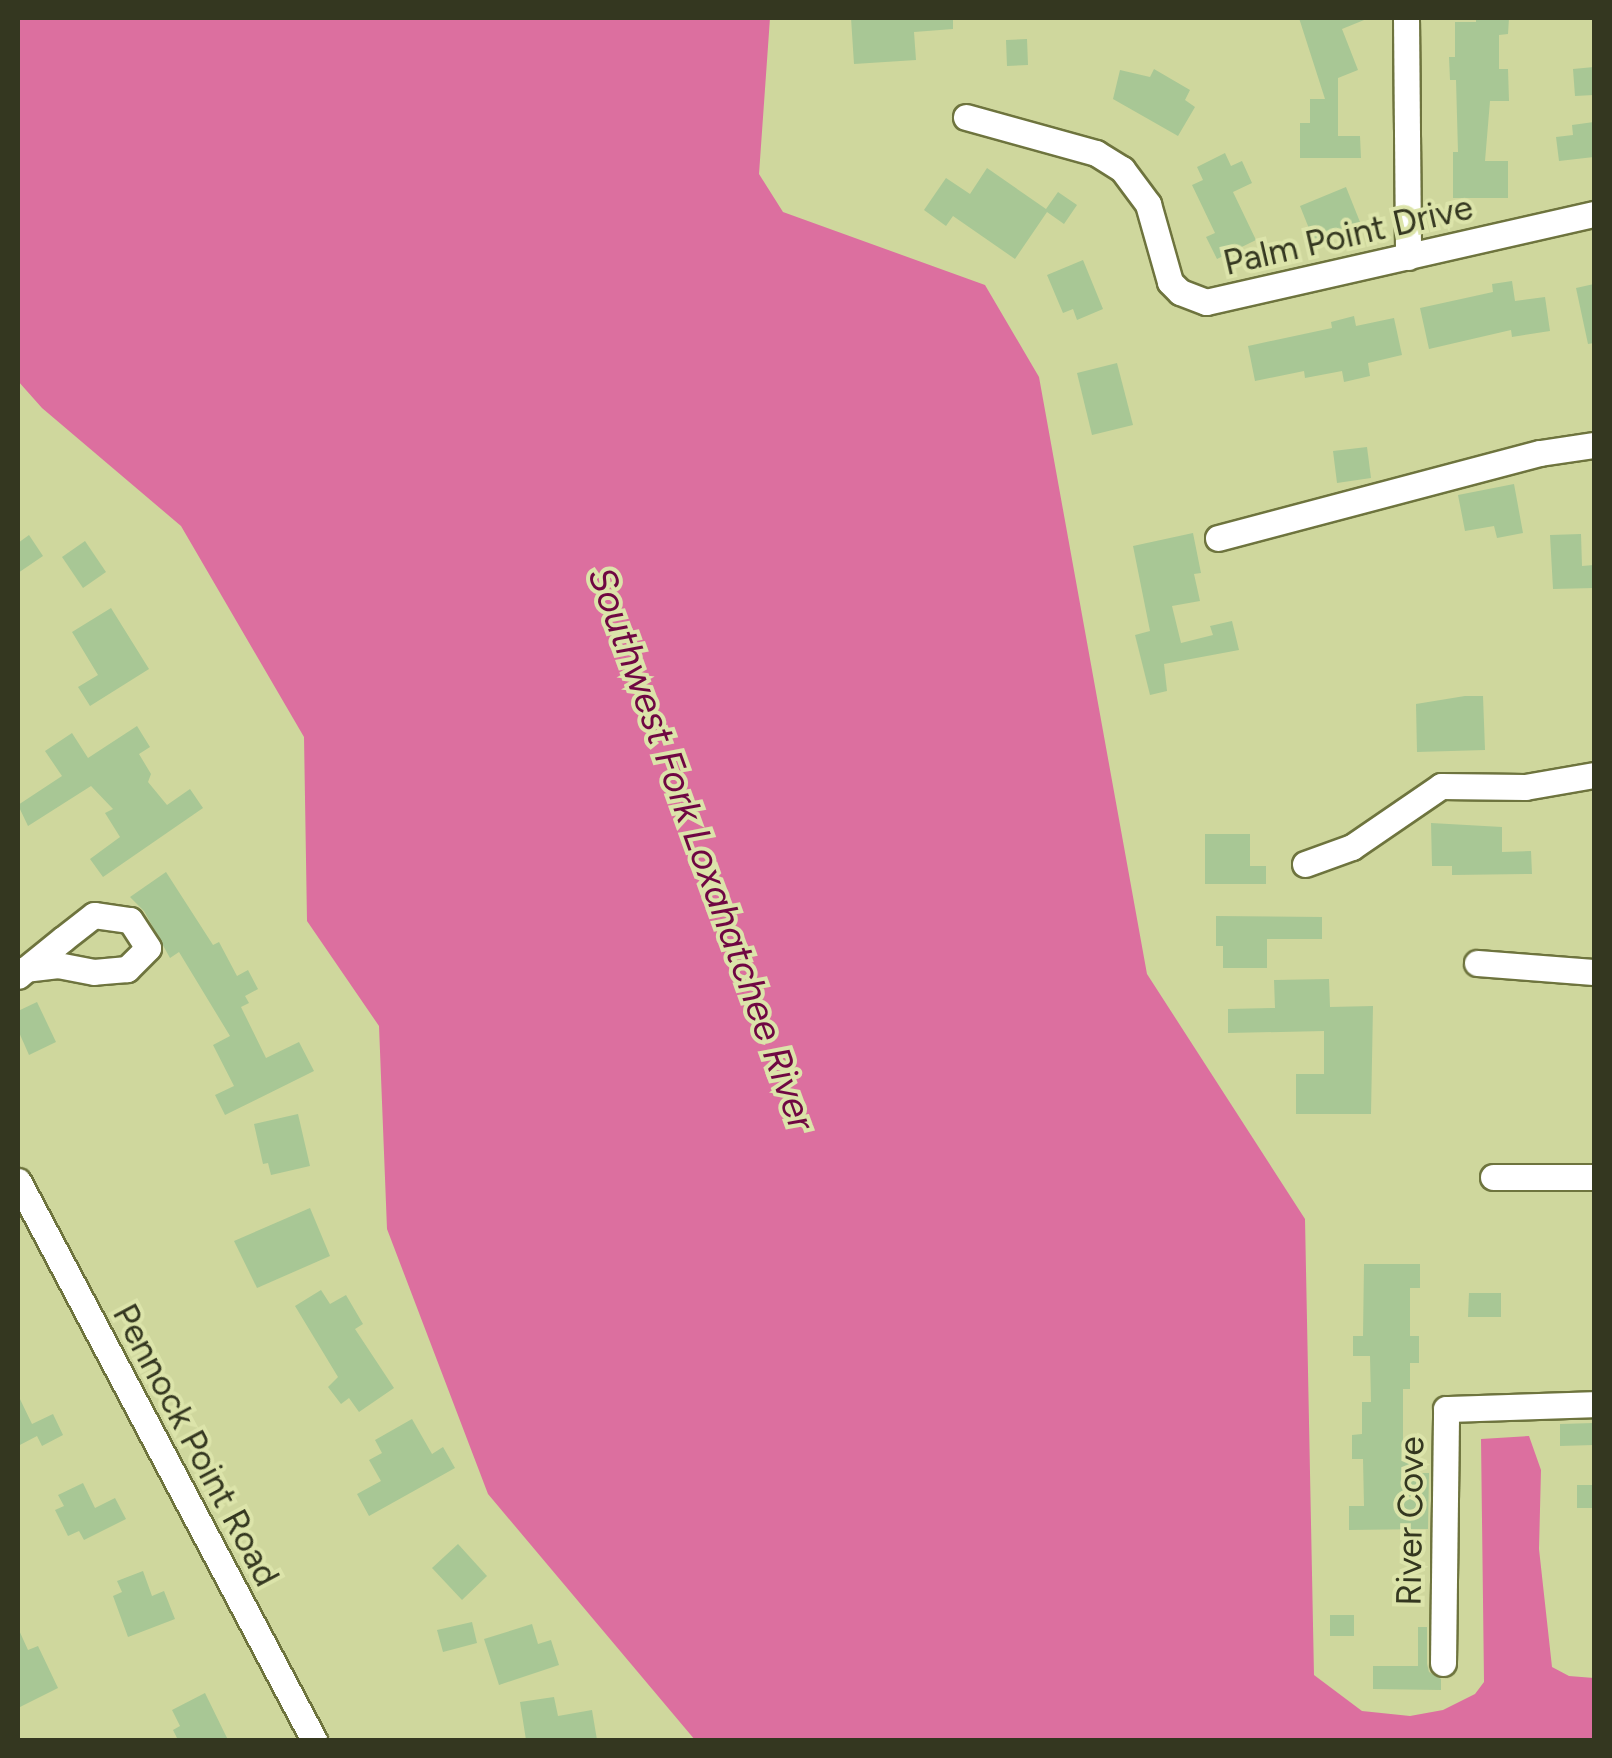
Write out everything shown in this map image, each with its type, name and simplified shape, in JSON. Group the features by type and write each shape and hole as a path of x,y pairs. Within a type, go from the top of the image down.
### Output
{"street":[{"path":"1406,18 1408,257"},
{"name":"Palm Point Drive","path":"966,118 1096,154 1122,168 1148,204 1170,282 1192,298 1218,300 1594,214"},
{"path":"1218,538 1523,457 1594,445"},
{"path":"1304,864 1352,847 1441,786 1525,787 1594,776"},
{"path":"1477,963 1594,972"},
{"path":"1493,1177 1594,1178"},
{"name":"Pennock Point Road","path":"18,1181 314,1740"},
{"name":"River Cove","path":"1443,1662 1446,1409 1594,1404"}],"water":[{"name":"Southwest Fork Loxahatchee River","path":"18,18 770,18 759,174 783,212 985,285 1039,377 1147,974 1305,1219 1314,1675 1362,1711 1410,1716 1443,1710 1475,1694 1484,1682 1481,1439 1529,1436 1541,1470 1539,1549 1552,1667 1569,1676 1594,1678 1594,1740 695,1740 488,1494 387,1229 379,1026 307,921 304,737 181,526 42,408 18,381"}],"building":[{"path":"851,18 953,18 953,29 914,32 916,60 854,64"},
{"path":"1299,18 1369,18 1342,29 1358,70 1338,78 1338,136 1360,136 1361,158 1300,158 1300,123 1310,123 1310,99 1325,99"},
{"path":"1476,18 1509,18 1508,34 1499,35 1499,69 1508,69 1509,101 1490,101 1485,161 1508,161 1508,198 1453,198 1453,152 1458,152 1456,80 1450,80 1449,57 1455,57 1455,22 1476,22"},
{"path":"1027,39 1028,65 1007,66 1006,40"},
{"path":"1594,67 1594,95 1575,96 1573,69"},
{"path":"1154,69 1190,90 1185,100 1195,107 1178,136 1113,99 1120,70 1150,77"},
{"path":"1594,122 1594,157 1559,161 1556,137 1573,135 1572,125"},
{"path":"1225,153 1231,166 1242,161 1252,183 1233,192 1256,240 1217,259 1206,237 1215,233 1192,185 1203,180 1197,167"},
{"path":"987,168 1046,209 1058,192 1077,205 1064,224 1047,212 1015,259 953,216 946,226 924,210 946,178 970,194"},
{"path":"1346,187 1360,222 1314,241 1300,206"},
{"path":"1083,260 1103,309 1077,320 1073,309 1063,313 1047,275"},
{"path":"1512,281 1515,301 1545,297 1550,331 1512,337 1511,330 1429,349 1420,308 1493,292 1492,284"},
{"path":"1594,284 1594,343 1588,344 1576,288"},
{"path":"1354,316 1356,326 1394,318 1402,355 1368,363 1370,376 1344,382 1342,371 1305,378 1304,371 1255,381 1248,346 1332,328 1331,322"},
{"path":"1117,363 1133,425 1092,435 1077,373"},
{"path":"1367,447 1371,478 1337,483 1333,451"},
{"path":"1514,484 1523,533 1497,538 1494,526 1465,531 1458,495"},
{"path":"1193,533 1201,573 1194,574 1200,601 1172,606 1181,643 1213,635 1210,626 1232,621 1239,650 1164,664 1167,691 1150,695 1135,635 1150,631 1133,546"},
{"path":"1581,534 1582,566 1594,565 1594,588 1553,589 1550,535"},
{"path":"29,535 43,556 18,573 18,543"},
{"path":"85,541 106,572 83,588 62,557"},
{"path":"111,608 149,669 90,706 78,687 98,675 72,632"},
{"path":"1483,696 1485,750 1417,752 1416,704"},
{"path":"137,726 150,747 139,754 151,774 148,782 167,805 190,789 203,808 103,877 90,859 120,837 105,813 113,809 91,786 28,826 18,805 62,776 45,751 72,733 88,758"},
{"path":"1431,823 1502,827 1502,852 1531,851 1532,874 1452,875 1452,866 1432,866"},
{"path":"1205,834 1250,834 1250,866 1266,866 1266,884 1205,884"},
{"path":"166,872 213,945 219,942 237,976 248,970 258,989 245,996 249,1003 241,1007 266,1058 299,1042 314,1071 225,1115 215,1095 234,1086 213,1045 230,1036 179,952 170,958 144,911 130,897"},
{"path":"1216,916 1322,917 1322,939 1267,939 1267,968 1223,968 1223,946 1216,946"},
{"path":"1329,979 1330,1007 1373,1006 1371,1114 1296,1114 1296,1074 1324,1074 1324,1031 1228,1033 1228,1009 1275,1008 1274,980"},
{"path":"37,1002 56,1042 29,1055 18,1030 18,1011"},
{"path":"298,1114 310,1166 271,1175 268,1163 263,1164 254,1124"},
{"path":"310,1208 330,1256 257,1288 234,1241"},
{"path":"1364,1264 1420,1264 1420,1288 1410,1288 1410,1336 1419,1336 1419,1363 1410,1363 1410,1389 1403,1389 1403,1439 1416,1439 1416,1473 1429,1473 1428,1529 1349,1530 1349,1506 1364,1506 1363,1459 1352,1459 1352,1435 1362,1434 1362,1402 1371,1402 1370,1356 1353,1356 1353,1336 1363,1336"},
{"path":"321,1290 330,1304 346,1295 363,1324 355,1329 394,1388 359,1412 349,1398 341,1404 328,1387 338,1377 295,1306"},
{"path":"1469,1293 1501,1293 1501,1317 1468,1317"},
{"path":"18,1395 32,1424 53,1414 63,1435 42,1446 37,1436 18,1446"},
{"path":"412,1419 432,1454 443,1447 455,1468 369,1516 357,1494 381,1481 369,1460 382,1453 375,1440"},
{"path":"1594,1423 1594,1445 1560,1446 1560,1424"},
{"path":"83,1483 95,1508 115,1498 126,1519 84,1540 79,1531 68,1536 55,1510 64,1506 58,1495"},
{"path":"1577,1485 1594,1485 1594,1508 1577,1508"},
{"path":"458,1544 487,1576 462,1600 432,1568"},
{"path":"143,1571 152,1596 164,1591 175,1619 128,1637 113,1596 122,1592 117,1581"},
{"path":"1330,1615 1354,1615 1354,1636 1330,1636"},
{"path":"472,1622 477,1643 443,1652 437,1630"},
{"path":"532,1624 538,1644 551,1640 559,1665 499,1685 484,1639"},
{"path":"1418,1627 1427,1627 1427,1664 1429,1672 1441,1679 1441,1690 1373,1689 1373,1666 1418,1666"},
{"path":"18,1628 28,1650 38,1646 58,1688 18,1708"},
{"path":"205,1693 228,1740 178,1740 173,1730 180,1726 172,1710"},
{"path":"554,1697 558,1716 592,1710 597,1740 526,1740 520,1702"}]}
